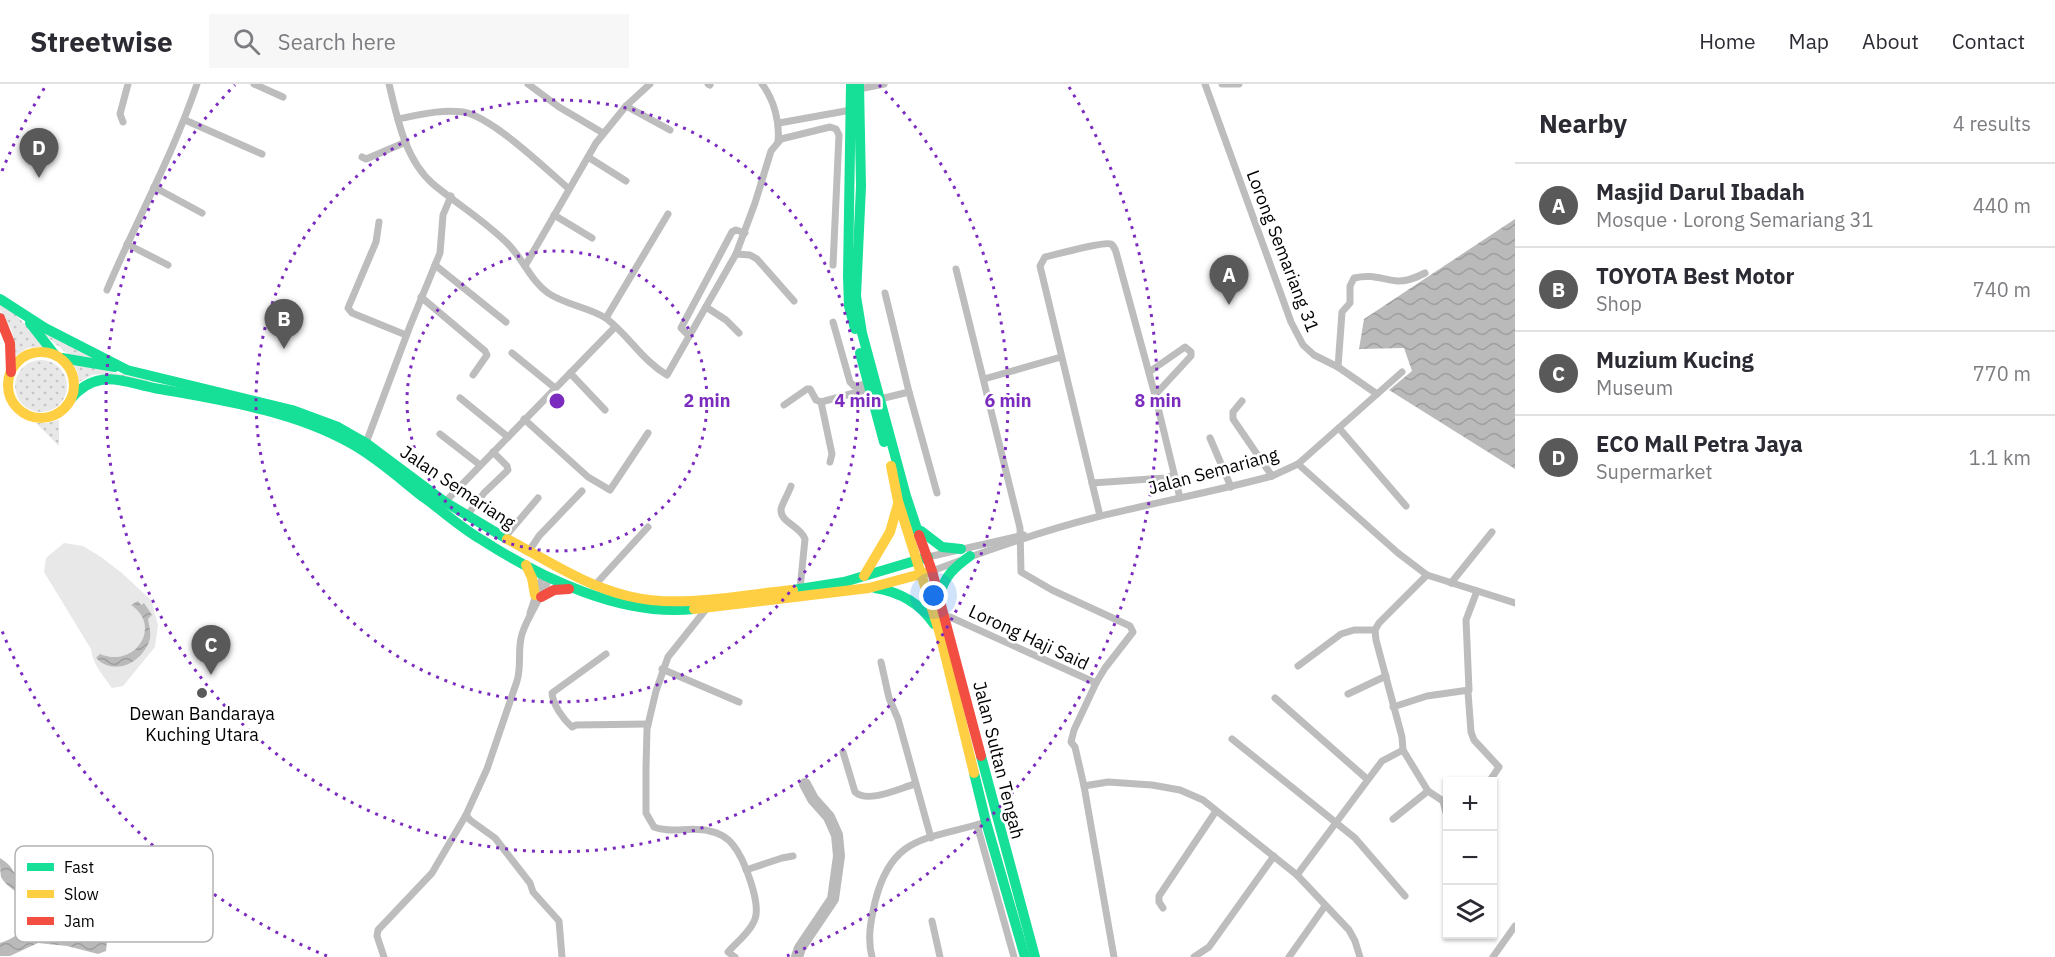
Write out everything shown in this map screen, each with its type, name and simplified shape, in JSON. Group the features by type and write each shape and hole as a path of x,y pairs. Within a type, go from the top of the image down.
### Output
{"main road":[{"path":"856,86 851,110 849,306 868,386 928,557 927,572"},
{"path":"856,86 861,186 856,296 862,333 880,399 894,465 898,501 917,561 927,572"},
{"name":"Jalan Semariang","path":"0,299 45,328 127,370 292,410 338,427 366,443 466,517 595,585 628,596 675,602 800,589 844,582 928,557"},
{"path":"22,313 58,357 73,375 74,392 58,414 49,418 30,417 19,410 10,397 8,381 11,372 22,358 40,352 58,357 127,370"},
{"path":"0,318 10,344 11,372"},
{"name":"Jalan Semariang","path":"71,399 85,384 97,380 123,381 286,416 320,427 353,444 481,540 546,576 609,600 644,607 688,610 869,588 927,572"},
{"path":"864,576 894,520 898,501"},
{"path":"917,526 924,535 942,547 966,553 945,578 940,600"},
{"path":"505,538 513,550 547,568 546,576"},
{"path":"526,565 538,596 558,588 576,589"},
{"name":"Jalan Sultan Tengah","path":"927,572 940,600 1035,957"},
{"name":"Jalan Sultan Tengah","path":"927,572 982,823 1025,957"},
{"path":"869,588 892,591 919,606 940,634"}],"street":[{"path":"123,122 120,114 128,84"},
{"path":"107,290 170,155 197,84"},
{"path":"254,84 283,97"},
{"path":"390,84 406,142 419,167 432,183 500,236 517,253 537,283 551,295 606,318 656,368 667,375 736,254 745,233 766,163 778,141 778,123 768,92 762,84"},
{"path":"528,84 559,107 603,133"},
{"path":"525,266 603,133 626,106 650,84"},
{"path":"856,86 884,84"},
{"path":"1206,87 1239,84"},
{"name":"Lorong Semariang 31","path":"1206,87 1291,322 1304,345 1314,355 1338,367 1377,394"},
{"path":"626,106 670,130"},
{"path":"778,123 851,110"},
{"path":"398,119 445,111 475,115 500,132 569,189"},
{"path":"184,120 262,154"},
{"path":"778,141 830,127 838,132 833,265"},
{"path":"362,157 366,159 406,142"},
{"path":"588,158 626,181"},
{"path":"154,187 202,213"},
{"path":"366,443 406,335 440,253 443,215 451,196"},
{"path":"606,318 668,214"},
{"path":"554,215 592,238"},
{"path":"379,222 376,242 348,308 406,335"},
{"path":"689,336 681,328 688,312 732,232 736,230 745,233"},
{"path":"1100,516 1041,266 1045,257 1082,248 1108,243 1113,245 1149,372 1180,498"},
{"path":"127,244 168,265"},
{"path":"736,254 750,255 757,259 794,301"},
{"path":"435,265 506,322"},
{"path":"956,269 1020,537 1020,567 1023,574 1120,621 1133,632 1096,683 1074,730 1071,742 1075,747 1084,786 1114,957"},
{"path":"1338,367 1342,312 1350,303 1350,286 1354,278 1366,275 1398,281 1425,273"},
{"path":"885,293 937,493"},
{"path":"421,297 485,351 486,358 473,375"},
{"path":"706,307 726,320 739,333"},
{"path":"833,322 850,382 854,386 868,386"},
{"path":"445,502 615,327"},
{"path":"1149,372 1185,347 1191,352 1191,356 1155,395"},
{"path":"512,353 555,388"},
{"path":"984,379 1061,357"},
{"name":"Jalan Semariang","path":"1020,537 1272,476 1298,464 1402,372"},
{"path":"570,373 605,410"},
{"path":"784,405 807,389 810,389 816,400 821,402 868,386"},
{"path":"880,399 909,392"},
{"path":"460,398 507,436"},
{"path":"1242,401 1233,412 1233,419 1272,476"},
{"path":"821,402 832,454 830,462"},
{"path":"524,419 588,477 610,490 648,433"},
{"path":"1339,428 1406,506"},
{"path":"440,434 480,465"},
{"path":"1210,438 1232,487"},
{"path":"466,517 484,493 508,470 493,452"},
{"path":"1298,464 1398,553 1427,575 1515,603"},
{"path":"1092,483 1165,478 1174,475"},
{"path":"791,486 781,508 787,523 802,532 805,539 800,589"},
{"path":"529,551 539,536 582,491"},
{"path":"505,538 538,498"},
{"path":"595,585 648,527"},
{"path":"1451,584 1492,532"},
{"path":"927,572 966,553 1020,537"},
{"path":"928,557 984,550 1020,537"},
{"path":"1427,575 1379,623 1376,640 1402,737 1403,750 1428,791 1443,801"},
{"path":"384,957 377,936 378,930 432,873 466,815 487,769 520,670 518,651 522,633 546,576"},
{"path":"1477,591 1466,620 1471,684 1468,692 1471,732 1474,740 1499,767 1492,777"},
{"path":"706,608 668,657 662,669 648,724 646,813 650,824 658,829 701,830 716,833 736,847 756,900 755,920 732,954"},
{"path":"688,610 691,627"},
{"name":"Lorong Haji Said","path":"950,617 1096,683"},
{"path":"1298,666 1341,634 1354,630 1376,630"},
{"path":"606,654 552,693 562,715 572,727 576,725 648,724"},
{"path":"881,662 888,698 898,719 931,838"},
{"path":"662,669 739,702"},
{"path":"1348,694 1386,676"},
{"path":"1394,707 1427,696 1468,692"},
{"path":"1275,698 1367,779"},
{"path":"1232,739 1355,838 1405,896"},
{"path":"1297,875 1382,761 1403,750"},
{"path":"843,752 855,792 862,797 872,797 915,784"},
{"path":"1084,786 1124,782 1166,787 1192,794 1203,800 1297,875 1349,930 1360,957"},
{"path":"1393,819 1428,791"},
{"path":"1163,908 1159,902 1159,896 1216,811"},
{"path":"466,815 495,838 530,883 534,892 559,921 562,957"},
{"path":"872,957 870,922 879,886 885,872 901,850 909,845 982,823 1014,957"},
{"path":"746,870 793,856"},
{"path":"1194,957 1209,947 1274,856"},
{"path":"1289,957 1325,906"},
{"path":"932,921 940,957"},
{"path":"1493,957 1515,926"}],"shaded area":[{"path":"0,304 13,312 46,346 27,348 16,356 12,331 0,310"},
{"path":"38,329 106,364 70,356"},
{"path":"41,360 55,364 63,372 67,386 63,400 55,408 41,412 27,408 19,400 15,386 19,372 27,364"},
{"path":"72,363 160,383 99,374 79,382 77,370"},
{"path":"59,420 59,446 36,423"},
{"path":"64,543 83,546 101,557 151,600 158,625 155,647 123,686 112,688 102,674 96,665 91,649 44,572 46,558"}],"water":[{"path":"1515,219 1515,469 1389,390 1412,371 1404,348 1359,349 1364,319"},
{"path":"138,601 141,605 144,603 152,615 148,619 150,636 145,650 126,665 118,667 103,663 96,658 100,654 113,657 124,656 134,651 141,643 145,624 140,614 131,605"},
{"path":"0,858 15,874 15,891 8,885 1,877"},
{"path":"14,936 15,942 107,942 106,951 98,954 67,946 38,943 10,956 0,956 0,943"}],"waterway":[{"path":"797,957 800,948 833,899 839,856 837,835 829,817 813,799 805,784"}],"traffic: fast":[{"path":"851,84 848,276 849,306 855,329"},
{"path":"859,84 861,186 856,296 862,333 906,496 919,535"},
{"path":"0,299 45,328 127,370 292,410 338,427 366,443 445,502 507,539"},
{"path":"30,323 55,355"},
{"path":"860,353 884,442"},
{"path":"62,358 115,367"},
{"path":"71,399 92,382 114,380 229,402 304,422 360,449 459,525 505,554 556,581 611,601 639,607 667,610 694,609"},
{"path":"921,531 942,547 961,549"},
{"path":"940,595 944,582 951,572 970,556"},
{"path":"793,590 844,582 928,557"},
{"path":"875,588 893,592 916,604 934,624"},
{"path":"981,756 1035,957"},
{"path":"974,773 1025,957"}],"traffic: slow":[{"path":"41,352 54,355 64,362 71,372 74,385 71,398 64,408 54,415 41,418 28,415 18,408 11,398 8,385 11,372 18,362 28,355 41,352"},
{"path":"891,466 898,501 940,634 974,773"},
{"path":"864,576 890,532 898,504"},
{"path":"507,539 596,586 648,600 710,600 793,590"},
{"path":"526,565 532,578 535,595"},
{"path":"694,609 869,588 932,571"}],"traffic: jam":[{"path":"0,318 10,343 11,372"},
{"path":"919,535 932,571 981,756"},
{"path":"541,597 554,590 569,589"}],"place":[{"name":"ECO Mall Petra Jaya","path":"39,178"},
{"name":"Masjid Darul Ibadah","path":"1229,305"},
{"name":"TOYOTA Best Motor","path":"284,349"},
{"name":"Muzium Kucing","path":"211,675"},
{"name":"Dewan Bandaraya Kuching Utara","path":"202,693"}]}
